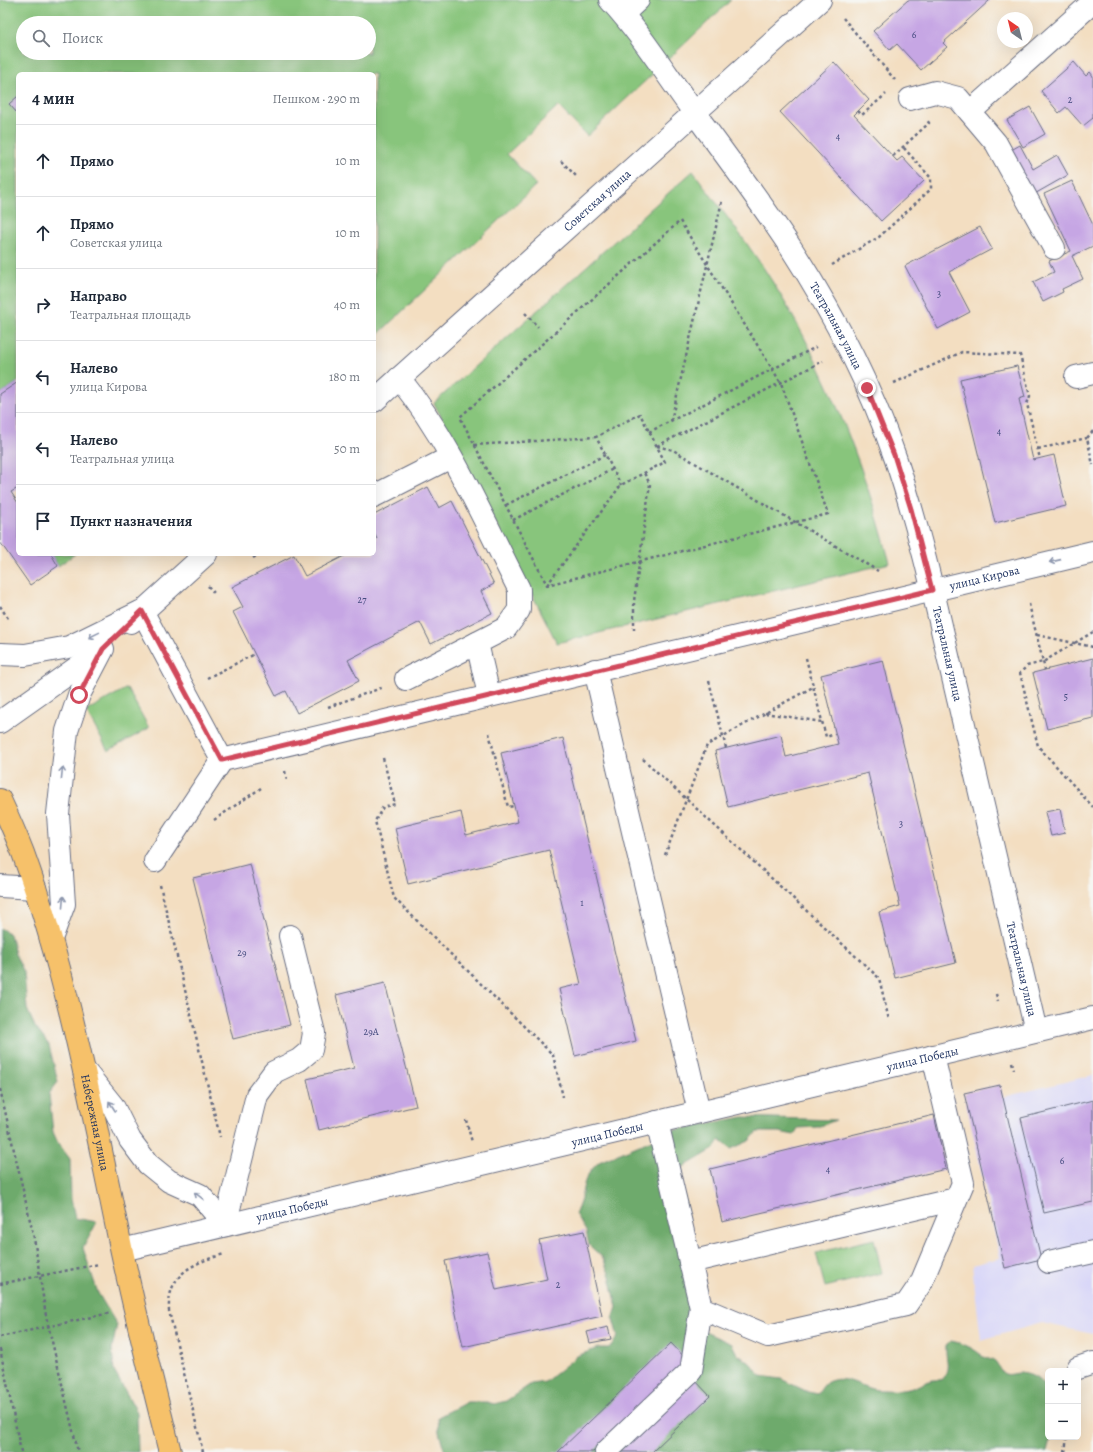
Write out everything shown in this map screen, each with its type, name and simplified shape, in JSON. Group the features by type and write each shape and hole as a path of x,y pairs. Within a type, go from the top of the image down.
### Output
{"main road":[{"name":"Набережная улица","path":"0,800 22,851 51,939 84,1070 123,1254 170,1452"}],"street":[{"name":"Советская улица","path":"376,399 820,0"},
{"name":"Театральная улица","path":"624,5 694,113 791,247 814,285 842,336 867,388 894,455 911,509 932,590 1036,1031"},
{"path":"970,112 1088,7"},
{"path":"910,99 935,92 958,98 996,142 1054,248"},
{"path":"399,378 422,406 449,452 519,589 519,610 506,628 406,679"},
{"path":"376,495 449,452"},
{"name":"улица Кирова","path":"222,760 489,695 1093,552"},
{"path":"0,722 103,649 142,611 204,556"},
{"path":"0,654 25,654 69,647 142,611"},
{"path":"142,611 222,760 154,861"},
{"path":"477,643 489,695"},
{"path":"51,939 64,904 58,814 66,731 79,695 103,649"},
{"path":"594,670 699,1112"},
{"path":"0,886 35,888"},
{"path":"225,1225 257,1095 274,1072 299,1060 311,1050 314,1033 290,936"},
{"name":"улица Победы","path":"123,1254 225,1225 1093,1018"},
{"path":"701,1308 768,1336 906,1305 921,1283 962,1184 933,1056"},
{"path":"84,1070 113,1106 130,1140 148,1164 169,1181 200,1195 225,1225"},
{"path":"606,1452 691,1371 701,1308 657,1122"},
{"path":"690,1262 956,1198"},
{"path":"1049,1262 1093,1252"}],"path":[{"path":"858,111 862,115 891,89"},
{"path":"831,266 879,237 931,189 931,178 903,147"},
{"path":"561,161 576,177"},
{"path":"671,421 722,201"},
{"path":"680,221 781,383 828,514 547,585 460,416 680,221"},
{"path":"525,313 538,327"},
{"path":"649,432 816,347"},
{"path":"892,384 962,352 1020,355 1030,396 1027,404 1040,458"},
{"path":"657,446 823,361"},
{"path":"449,452 475,445 596,437 640,414 665,462 621,485 542,591"},
{"path":"1038,449 1087,438 1093,431"},
{"path":"596,437 621,485"},
{"path":"1087,438 1093,465"},
{"path":"657,446 673,450 878,571"},
{"path":"486,525 506,505 605,455"},
{"path":"486,525 513,520 613,469"},
{"path":"634,630 634,600 650,484 644,473"},
{"path":"253,558 256,556"},
{"path":"209,586 214,593"},
{"path":"1029,604 1045,670"},
{"path":"0,606 9,620"},
{"path":"1093,632 1043,662 1027,666 1020,673 1038,746 1093,807"},
{"path":"1036,635 1093,647"},
{"path":"212,676 255,654"},
{"path":"806,658 826,737 835,734"},
{"path":"327,707 406,679"},
{"path":"709,681 726,748"},
{"path":"662,863 707,745 813,687"},
{"path":"765,713 822,722"},
{"path":"489,733 508,807 514,806"},
{"path":"638,755 879,978 889,1020"},
{"path":"383,758 394,804 383,807 375,821 394,898 553,1055 563,1097"},
{"path":"154,861 220,1137 238,1172"},
{"path":"996,994 998,1001"},
{"path":"0,1089 34,1238 49,1327 78,1452"},
{"path":"466,1120 472,1144"},
{"path":"203,1452 170,1311 169,1300 175,1284 184,1270 199,1261 227,1253"},
{"path":"0,1284 40,1277 123,1254"},
{"path":"0,1337 115,1312"},
{"path":"0,1349 21,1452"},
{"path":"1065,1452 1067,1440"}],"shaded area":[{"path":"1093,1075 1093,1334 1042,1323 981,1340 972,1265 1000,1258 967,1106"}],"green space":[{"path":"0,0 731,0 587,136 558,106 507,154 536,185 376,336 376,72 16,72 16,383 0,394"},
{"path":"693,171 763,267 804,336 838,409 853,447 867,485 890,563 557,643 434,403"},
{"path":"52,556 72,556 58,566"},
{"path":"127,688 149,728 108,751 86,711"},
{"path":"0,928 10,934 15,954 24,972 27,1009 35,1027 49,1045 58,1082 49,1094 53,1132 58,1143 70,1159 71,1199 75,1218 97,1222 83,1248 98,1293 117,1325 112,1349 114,1371 137,1412 138,1452 0,1452"},
{"path":"743,1117 836,1120 818,1127 798,1128 794,1135 779,1132 757,1132 749,1141 731,1149 720,1140 714,1149 682,1168 681,1179 705,1332 732,1344 737,1354 750,1363 761,1376 781,1379 808,1392 818,1394 826,1383 837,1379 850,1381 875,1390 909,1389 932,1380 941,1380 947,1368 946,1346 951,1341 961,1344 992,1360 1000,1370 1008,1375 1020,1373 1032,1376 1040,1381 1045,1388 1045,1440 1050,1440 1047,1452 445,1452 439,1432 438,1417 467,1402 487,1402 494,1404 506,1401 531,1384 545,1382 577,1356 598,1348 609,1348 618,1337 613,1319 617,1307 610,1276 603,1258 589,1245 586,1231 575,1214 579,1206 585,1181 592,1169 599,1162 675,1130"},
{"path":"874,1239 882,1273 825,1287 816,1253"}],"building":[{"path":"908,0 990,0 943,43 947,47 921,70 897,44 890,50 873,31"},
{"path":"834,62 869,100 854,115 897,161 902,157 924,181 881,221 780,112"},
{"path":"1074,62 1086,76 1090,72 1093,76 1093,118 1083,126 1066,107 1059,113 1041,91"},
{"path":"16,98 16,112 9,104"},
{"path":"1030,107 1045,134 1023,147 1007,120"},
{"path":"1020,145 1033,169 1057,155 1068,175 1031,196 1006,153"},
{"path":"1072,181 1093,225 1093,246 1072,256 1083,279 1062,289 1063,292 1043,302 1033,282 1054,272 1049,261 1071,251 1044,194"},
{"path":"980,227 992,249 949,272 970,312 938,329 905,266"},
{"path":"1017,366 1025,397 1019,399 1033,460 1054,455 1066,506 995,523 960,379"},
{"path":"16,383 16,489 11,492 16,500 16,556 52,556 58,566 30,585 0,542 0,394"},
{"path":"428,487 439,508 452,501 494,584 481,591 492,613 431,644 420,622 348,660 359,681 297,713 286,691 276,696 233,612 243,607 232,587 292,556 295,556 305,576 344,556 376,556 376,514"},
{"path":"1093,658 1093,718 1047,729 1033,673"},
{"path":"883,660 956,963 895,978 879,912 900,906 868,773 728,807 715,751 781,735 786,757 838,744 821,675"},
{"path":"563,738 636,1041 575,1056 559,989 581,984 549,850 408,884 395,828 461,812 466,835 518,822 501,753"},
{"path":"1060,809 1065,833 1051,836 1045,812"},
{"path":"250,864 290,1025 233,1039 193,878"},
{"path":"385,983 416,1106 319,1130 307,1079 354,1068 336,995"},
{"path":"1000,1085 1041,1259 1005,1268 964,1093"},
{"path":"1093,1100 1093,1202 1044,1213 1021,1118"},
{"path":"934,1115 946,1169 722,1222 710,1169"},
{"path":"584,1231 602,1316 463,1347 445,1261 487,1252 496,1290 547,1279 539,1240"},
{"path":"608,1327 611,1339 590,1343 587,1332"},
{"path":"671,1343 688,1361 593,1452 558,1452"},
{"path":"694,1379 710,1396 652,1452 619,1452"}],"route":[{"path":"79,695 103,649 142,611 222,760 932,590 911,509 894,455 867,388"}]}
